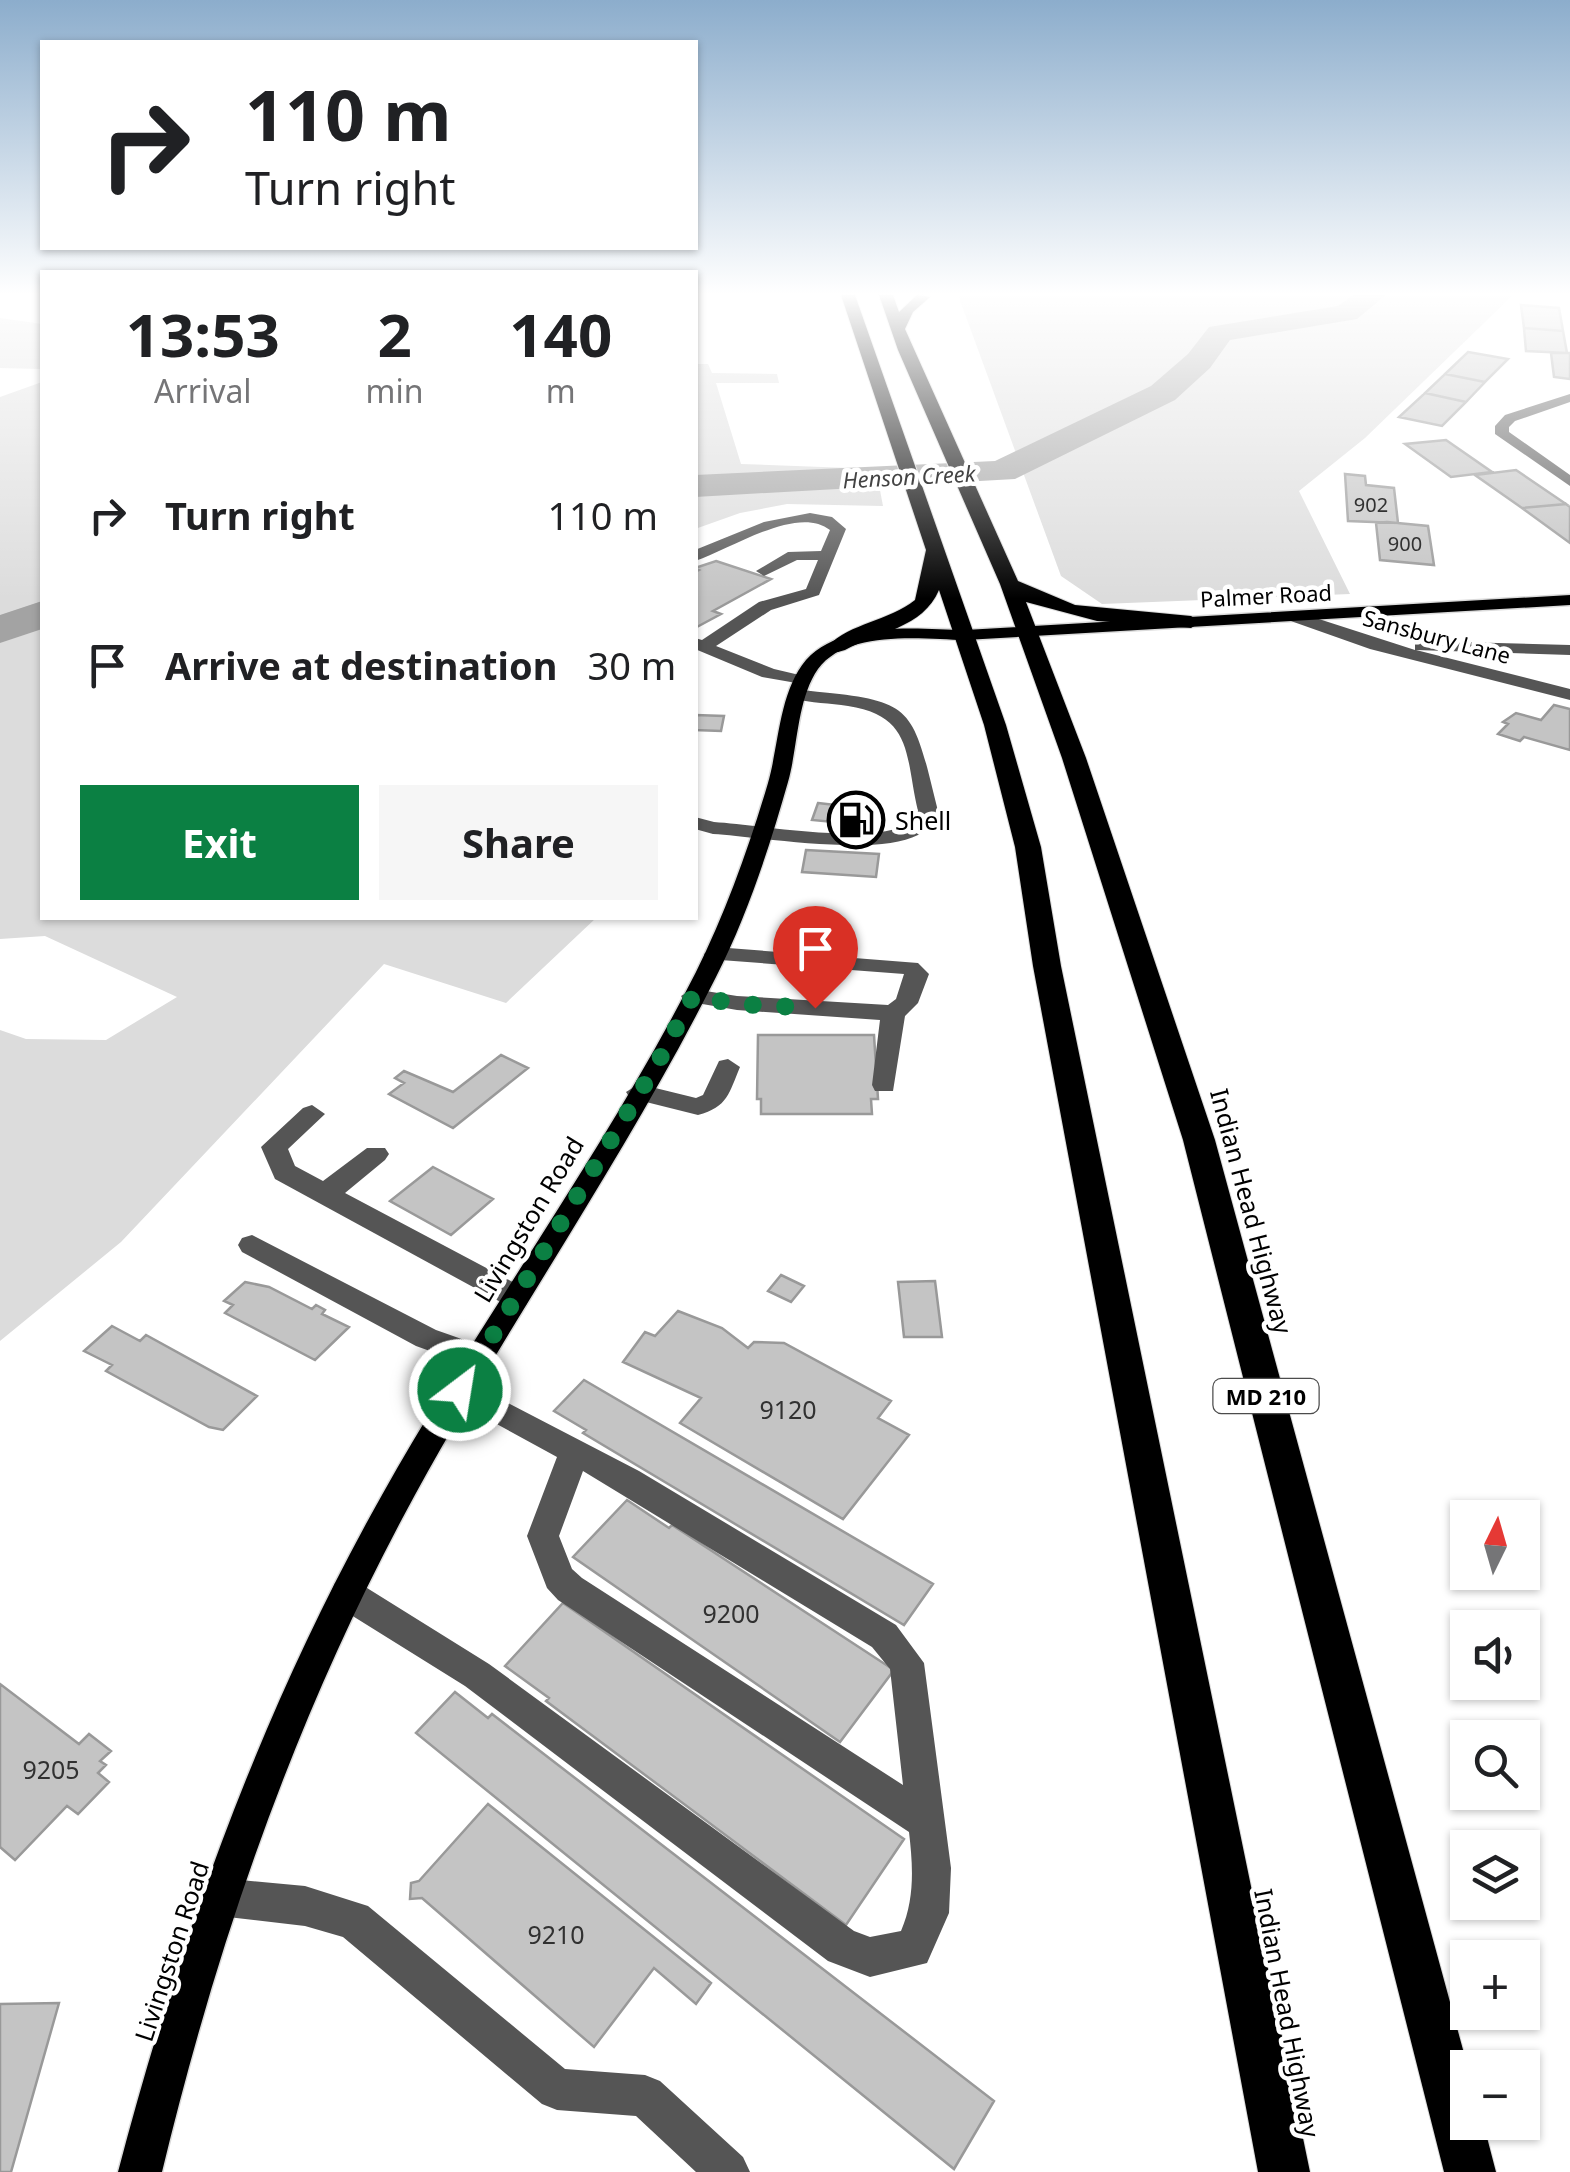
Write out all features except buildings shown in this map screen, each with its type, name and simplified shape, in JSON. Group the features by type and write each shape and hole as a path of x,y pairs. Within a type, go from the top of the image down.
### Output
{"highway":[{"name":"Indian Head Highway","path":"883,396 995,725 1028,847 1047,966 1284,2172"},
{"name":"Indian Head Highway","path":"927,396 1010,584 1074,758 1199,1140 1470,2172"},
{"path":"838,646 924,604 929,593 934,541"},
{"path":"1010,584 1033,600 1060,609 1191,622"}],"main road":[{"name":"Palmer Road","path":"965,635 1570,600"},
{"path":"801,688 811,664 838,646 914,634 965,635"},
{"name":"Livingston Road","path":"140,2172 174,2031 248,1811 347,1594 460,1390 640,1092 715,954 780,778 801,688"}],"street":[{"path":"1570,398 1510,418 1502,426 1502,434 1570,482"},
{"path":"698,555 779,522 806,516 824,518 838,529 814,592 765,606 699,645"},
{"path":"764,571 794,555 828,556"},
{"name":"Sansbury Lane","path":"1294,616 1376,646 1570,695"},
{"path":"698,824 713,828 890,838 913,830 928,811 905,725 894,712 801,688 699,645"},
{"path":"1376,646 1570,650"},
{"path":"693,996 737,1004 892,1013 906,1003 916,974 910,968 715,954"},
{"path":"884,1085 892,1013"},
{"path":"640,1092 698,1107 713,1100 728,1066"},
{"path":"312,1114 274,1147 275,1158 284,1172 516,1297"},
{"path":"325,1194 376,1154"},
{"path":"252,1244 426,1338 480,1357"},
{"path":"347,1594 477,1675 842,1947 870,1957 913,1948 929,1913 932,1868 906,1663 884,1636 575,1452 460,1390"},
{"path":"575,1452 543,1536 560,1578 570,1590 927,1822"},
{"path":"219,1896 305,1906 354,1920 557,2089 645,2096 728,2172"}],"shaded area":[{"path":"40,396 40,920 594,920 506,1003 384,964 121,1242 0,1341 0,1030 26,1039 106,1040 177,997 45,936 0,939 0,397"},
{"path":"698,396 720,396 741,464 876,469 883,506 787,504 740,513 698,528"},
{"path":"995,396 1408,396 1365,438 1299,491 1350,594 1102,604 1061,576"}],"waterway":[{"name":"Henson Creek","path":"698,486 1002,471 1156,396"},
{"name":"Henson Creek","path":"0,630 40,615"}],"place":[{"name":"Shell","path":"856,820"}],"route":[{"path":"460,1390 658,1062 693,996 737,1004 815,1008"}]}
